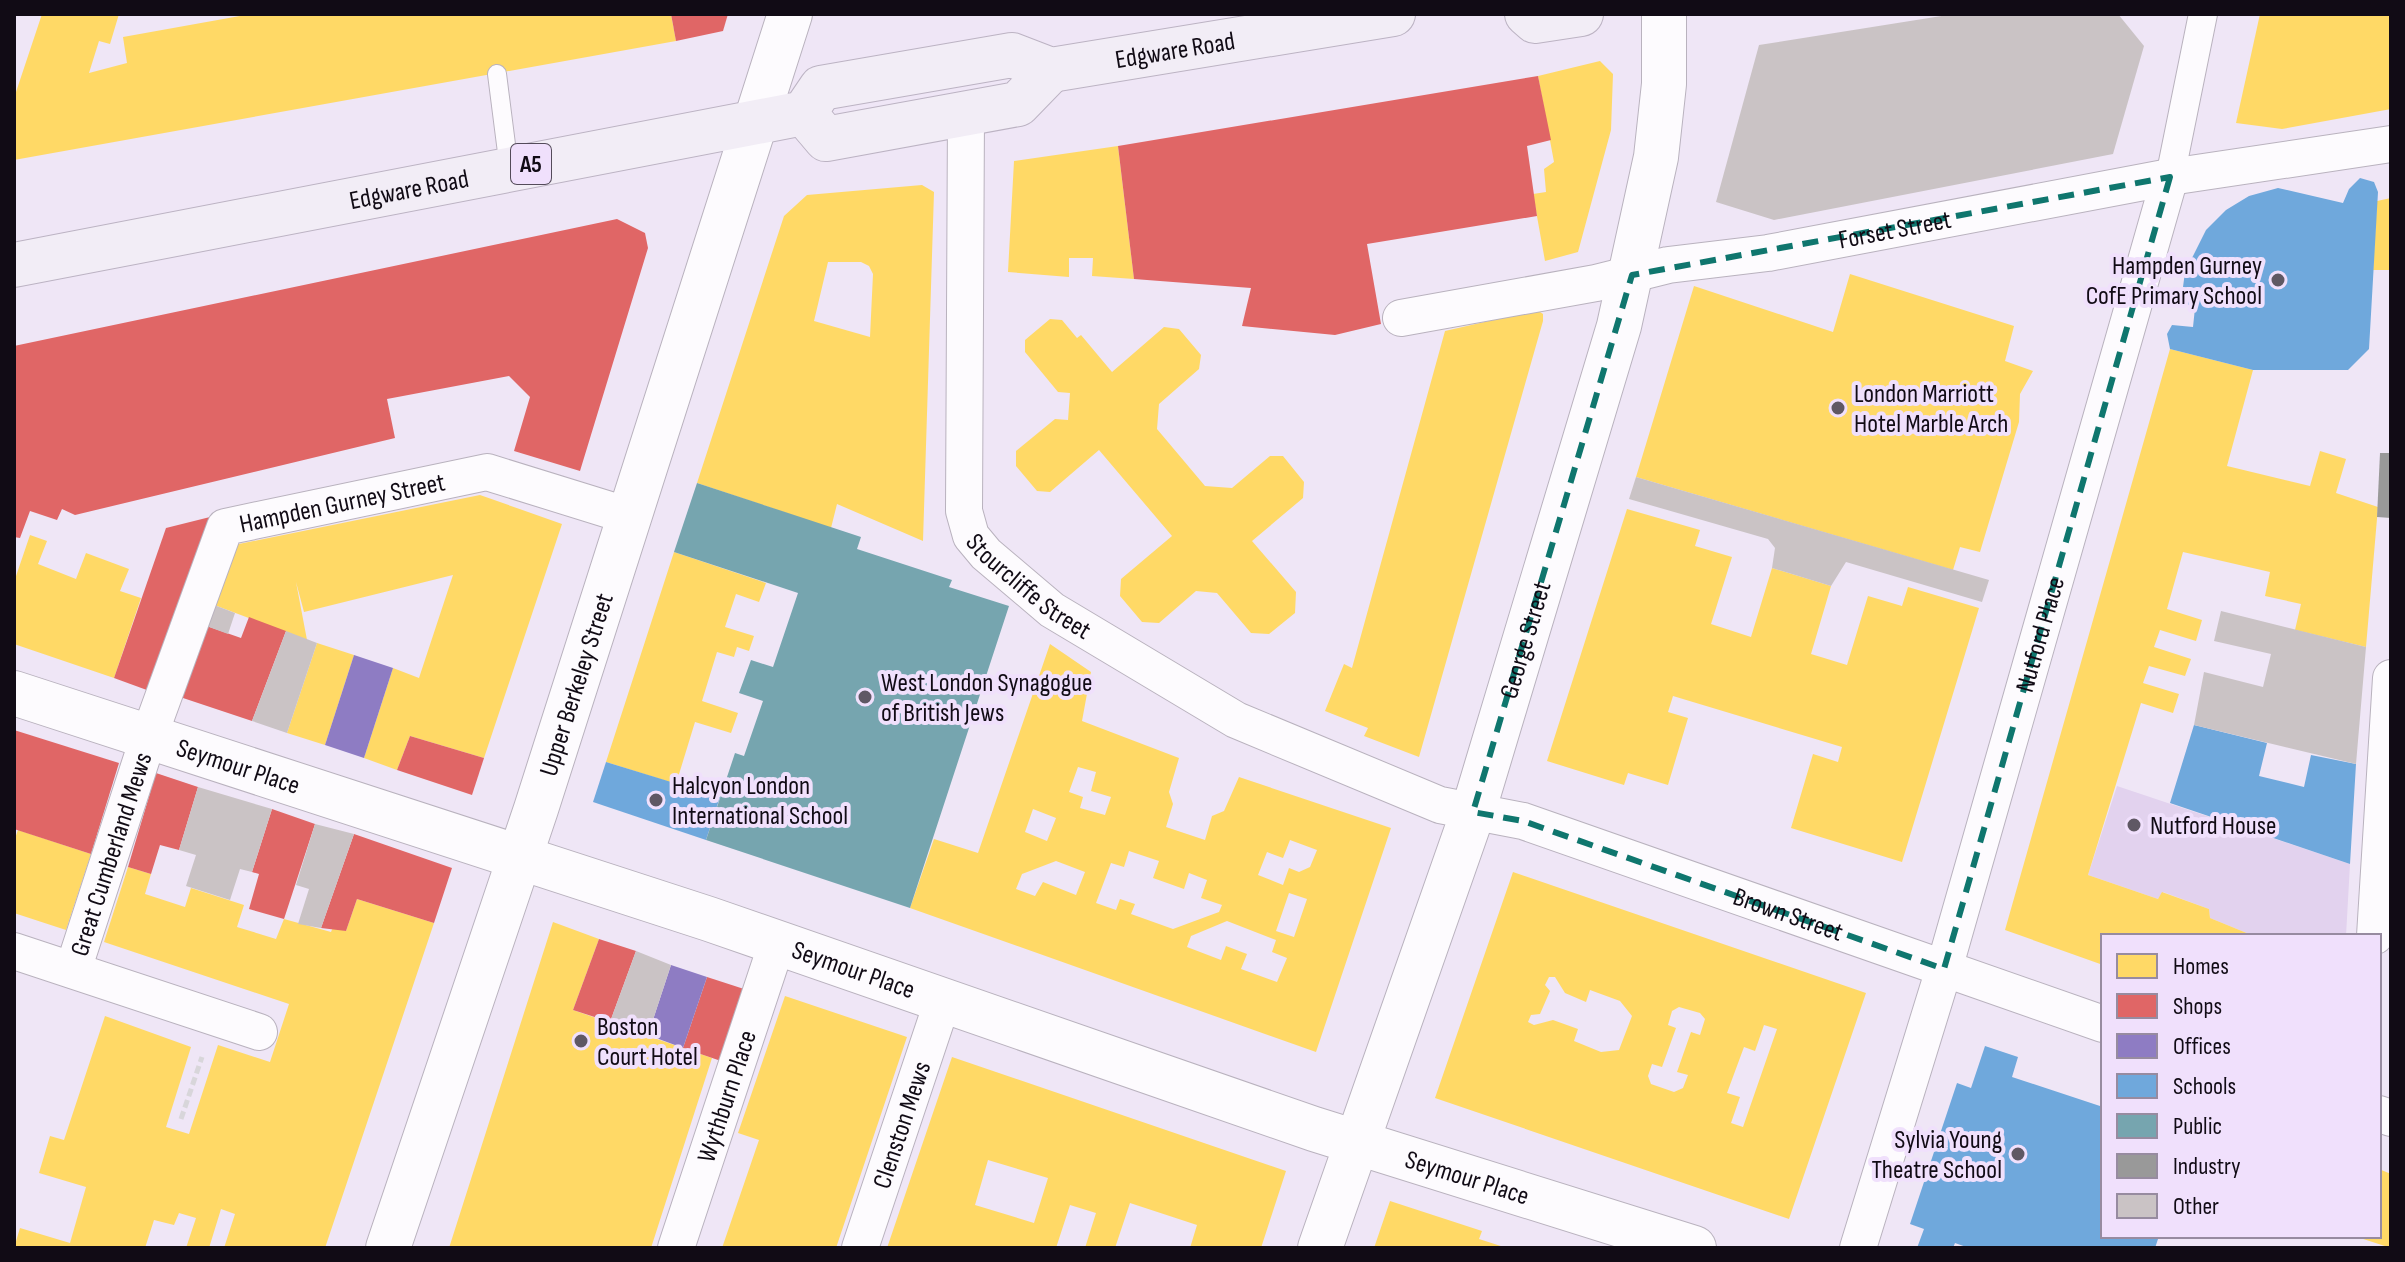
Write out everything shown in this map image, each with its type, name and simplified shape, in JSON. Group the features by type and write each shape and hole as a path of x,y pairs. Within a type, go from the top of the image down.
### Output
{"highway":[{"name":"Edgware Road","path":"1051,70 1393,14"},
{"path":"1527,14 1535,21 1581,14"},
{"path":"1012,55 1051,70 1018,104 826,139 804,113 821,88 1012,55"},
{"name":"Edgware Road","path":"14,265 804,113"}],"street":[{"name":"Upper Berkeley Street","path":"388,1248 520,857 790,14"},
{"name":"George Street","path":"1320,1248 1331,1208 1358,1143 1473,812 1632,275 1662,117 1664,14"},
{"name":"Nutford Place","path":"1858,1248 1944,969 2170,177 2203,14"},
{"name":"Stourcliffe Street","path":"966,114 964,511 971,536 1052,610 1236,720 1433,803 1473,812"},
{"name":"Forset Street","path":"1401,318 1632,275 1668,265 1768,253 2170,177 2391,144"},
{"name":"Hampden Gurney Street","path":"148,739 225,527 487,472 629,516"},
{"path":"2375,934 2391,678"},
{"name":"Seymour Place","path":"14,693 777,943 1358,1143 1694,1248"},
{"name":"Great Cumberland Mews","path":"73,970 148,739"},
{"name":"Brown Street","path":"1473,812 1523,821 1912,954 1944,969 2101,1023"},
{"name":"Wythburn Place","path":"676,1248 777,943"},
{"name":"Great Cumberland Mews","path":"14,951 259,1032"},
{"name":"Clenston Mews","path":"860,1248 943,1000"}],"lane":[{"path":"497,74 509,168"}],"path":[{"path":"181,1119 215,1018"}],"highlighted area":[{"path":"2170,177 1944,969 1523,821 1473,812 1632,275"}],"shaded area":[{"path":"2117,786 2350,864 2346,934 2249,934 2210,918 2209,909 2163,892 2158,899 2088,875"}],"building: Homes":[{"path":"42,14 119,14 110,44 99,41 89,73 127,63 123,37 251,14 671,14 676,41 14,160 14,98"},
{"path":"2260,14 2391,14 2391,109 2282,129 2236,123"},
{"path":"1600,61 1613,74 1611,130 1578,252 1545,261 1533,194 1546,192 1544,169 1554,162 1538,76"},
{"path":"1118,146 1134,279 1092,276 1093,258 1069,258 1069,277 1008,272 1014,161"},
{"path":"922,185 934,192 923,541 837,504 831,528 697,483 784,216 807,195","holes":["828,262 861,262 869,266 873,274 870,337 814,321"]},
{"path":"2391,198 2391,270 2373,270 2377,201"},
{"name":"London Marriott Hotel Marble Arch","path":"1850,274 2014,326 2005,361 2033,371 2020,394 2019,422 1980,552 1960,547 1953,570 1636,477 1694,286 1833,332"},
{"path":"1537,310 1543,314 1543,321 1419,757 1364,736 1368,728 1325,711 1344,664 1352,668 1445,331"},
{"path":"1050,319 1062,320 1077,338 1081,335 1112,372 1164,327 1179,329 1201,355 1199,369 1159,404 1157,429 1205,486 1232,488 1270,456 1283,456 1304,482 1303,498 1252,541 1296,592 1295,613 1269,634 1251,633 1217,593 1196,591 1159,623 1142,622 1120,596 1121,579 1172,536 1099,450 1050,492 1037,491 1016,466 1016,451 1055,419 1068,420 1070,393 1058,392 1025,352 1025,340"},
{"path":"2170,349 2253,370 2227,466 2310,486 2320,451 2346,459 2336,493 2378,507 2366,647 2295,630 2301,604 2265,596 2270,572 2183,552 2167,609 2202,620 2196,641 2160,630 2154,647 2191,659 2185,676 2149,666 2143,683 2179,694 2173,713 2141,703 2088,875 2158,899 2162,892 2209,909 2210,918 2249,934 2101,934 2101,964 2005,930"},
{"path":"480,495 562,524 484,758 410,736 397,770 364,758 393,668 419,678 453,575 304,612 296,582 307,640 209,603 229,546"},
{"path":"1627,509 1700,530 1695,546 1732,557 1711,624 1751,637 1772,568 1831,586 1811,654 1847,665 1868,596 1902,606 1908,587 1979,608 1902,862 1791,828 1813,754 1838,762 1842,747 1673,696 1668,712 1688,718 1668,785 1628,773 1624,785 1547,761"},
{"path":"30,535 47,541 38,564 76,579 86,553 129,569 120,591 141,598 114,678 14,644 14,582"},
{"path":"674,552 766,583 759,602 736,594 725,627 754,636 749,651 737,647 734,657 717,652 702,701 738,713 731,733 695,722 676,784 606,762"},
{"path":"317,643 354,655 325,745 287,733"},
{"path":"1050,644 1091,672 1082,721 1179,758 1169,792 1173,804 1166,827 1205,840 1212,816 1224,811 1239,777 1391,828 1316,1052 910,908 934,839 978,853","holes":["1078,767 1096,772 1091,791 1111,797 1105,815 1080,808 1083,797 1069,792","1033,809 1056,818 1047,841 1025,832","1290,840 1317,850 1310,867 1299,872 1289,868 1283,885 1258,875 1267,852 1283,858","1129,851 1159,861 1153,878 1184,889 1189,873 1207,880 1201,898 1222,905 1219,912 1173,929 1131,914 1135,904 1120,899 1116,910 1096,903 1111,863 1124,867","1056,861 1085,872 1076,895 1043,882 1035,896 1016,889 1022,874","1289,893 1307,899 1294,937 1276,931","1227,921 1276,940 1272,952 1287,958 1277,982 1241,969 1247,954 1226,946 1221,960 1187,947 1191,936"]},
{"path":"18,830 91,854 66,930 14,913 14,841"},
{"path":"128,867 151,874 145,894 185,907 191,888 244,905 237,927 276,939 284,919 331,932 333,927 346,931 357,899 434,923 325,1248 224,1248 235,1214 221,1209 209,1248 186,1248 196,1218 179,1213 174,1225 154,1220 145,1248 14,1248 20,1228 70,1243 86,1187 39,1173 50,1136 64,1140 105,1016 191,1047 166,1127 189,1134 218,1045 270,1062 289,1004 104,942"},
{"path":"1513,872 1866,993 1789,1219 1435,1098","holes":["1549,977 1555,977 1565,993 1586,1002 1590,990 1620,1001 1632,1016 1619,1050 1601,1052 1574,1041 1578,1029 1553,1020 1534,1025 1528,1022 1531,1015 1540,1014 1550,991 1545,985","1679,1007 1700,1013 1705,1019 1700,1035 1691,1032 1677,1072 1688,1075 1683,1088 1674,1092 1651,1084 1648,1076 1652,1064 1662,1067 1676,1028 1668,1025 1672,1011","1764,1025 1777,1029 1743,1127 1731,1123 1740,1097 1727,1093 1744,1047 1755,1051"]},
{"path":"553,922 599,939 573,1010 712,1058 651,1248 449,1248"},
{"path":"785,996 907,1037 836,1248 722,1248 759,1140 738,1133"},
{"path":"952,1057 1286,1171 1261,1248 1190,1248 1197,1225 1130,1203 1115,1248 1085,1248 1096,1213 1070,1205 1056,1248 887,1248","holes":["988,1160 1048,1178 1034,1223 975,1205"]},
{"path":"2381,1170 2391,1174 2391,1248 2360,1238 2381,1238"},
{"path":"1390,1201 1482,1231 1479,1239 1507,1248 1374,1248"}],"building: Shops":[{"path":"671,14 728,14 723,31 676,41"},
{"path":"1538,76 1551,140 1527,146 1537,216 1367,244 1381,324 1335,335 1242,326 1251,288 1134,279 1118,146"},
{"path":"617,219 645,233 648,248 580,471 514,451 530,397 509,376 387,399 395,438 75,515 62,509 57,520 30,511 20,538 14,537 14,346"},
{"path":"218,515 155,693 114,678 166,528"},
{"path":"249,617 286,631 252,721 177,696 201,624 241,638"},
{"path":"14,730 119,763 91,854 14,829"},
{"path":"410,736 484,758 472,795 397,770"},
{"path":"156,773 198,787 179,850 160,845 151,874 128,867"},
{"path":"272,809 315,824 284,919 249,909 259,874 252,872"},
{"path":"354,834 452,868 434,923 357,899 346,931 321,928"},
{"path":"599,939 636,951 610,1022 573,1010"},
{"path":"707,977 744,989 721,1061 683,1048"}],"building: Offices":[{"path":"354,655 393,668 364,758 325,745"},
{"path":"671,965 707,977 683,1048 648,1035"}],"building: Schools":[{"name":"Hampden Gurney CofE Primary School","path":"2360,178 2374,182 2378,192 2369,349 2348,370 2253,370 2170,349 2167,334 2172,325 2193,327 2195,308 2187,304 2183,287 2185,272 2206,230 2226,210 2249,196 2278,188 2343,203 2349,189"},
{"path":"2194,725 2267,743 2259,776 2304,787 2311,755 2356,764 2350,864 2170,803"},
{"name":"Halcyon London International School","path":"606,762 720,797 706,840 593,802"},
{"name":"Sylvia Young Theatre School","path":"1985,1046 2018,1057 2012,1077 2101,1106 2101,1238 2158,1238 2155,1248 1969,1248 1955,1243 1953,1248 1917,1248 1924,1229 1910,1224 1957,1083 1971,1088"}],"building: Public":[{"name":"West London Synagogue of British Jews","path":"697,483 861,537 857,549 952,580 949,587 1009,606 910,908 706,840 735,753 744,756 763,701 739,693 751,660 773,667 798,593 674,552"}],"building: Industry":[{"path":"2380,453 2391,453 2391,518 2377,517"}],"building: Other":[{"path":"1954,14 2118,14 2144,46 2113,154 1774,220 1716,202 1759,45"},
{"path":"1636,477 1989,580 1982,602 1846,562 1831,586 1772,568 1775,548 1768,539 1629,499"},
{"path":"209,603 235,613 228,634 201,624"},
{"path":"2221,611 2366,647 2356,764 2194,725 2204,672 2263,687 2271,654 2214,641"},
{"path":"286,631 317,643 287,733 252,721"},
{"path":"198,787 272,809 252,872 240,869 230,900 186,886 196,855 179,850"},
{"path":"315,824 354,834 321,928 298,924 309,889 296,885"},
{"path":"636,951 671,965 648,1035 610,1022"}],"place":[{"name":"Hampden Gurney CofE Primary School","path":"2278,280"},
{"name":"London Marriott Hotel Marble Arch","path":"1838,408"},
{"name":"West London Synagogue of British Jews","path":"865,697"},
{"name":"Halcyon London International School","path":"656,800"},
{"name":"Nutford House","path":"2134,825"},
{"name":"Boston Court Hotel","path":"581,1041"},
{"name":"Sylvia Young Theatre School","path":"2018,1154"}]}
